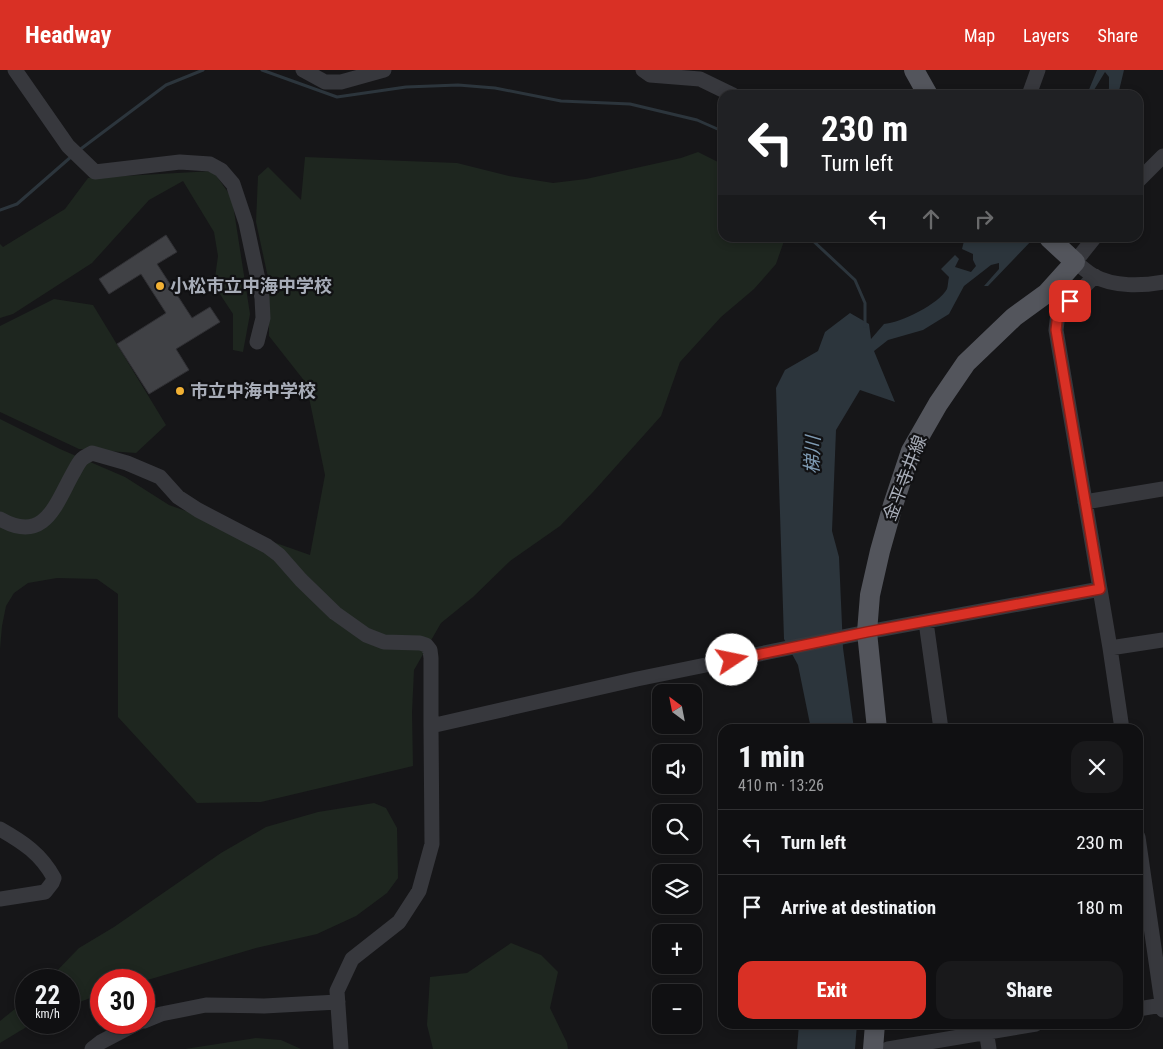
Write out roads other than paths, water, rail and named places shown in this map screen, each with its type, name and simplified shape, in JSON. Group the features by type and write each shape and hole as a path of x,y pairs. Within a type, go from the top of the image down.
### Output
{"main road":[{"path":"914,70 925,90"},
{"path":"1054,242 1075,262"},
{"name":"金平寺井線","path":"876,724 858,634 893,505 911,450 938,404 966,363 1014,317 1047,293 1075,262"},
{"path":"873,1049 875,1029"}],"street":[{"path":"15,70 68,146 95,172 180,162 210,164 221,170 233,184 241,207 262,298 263,318 257,342"},
{"path":"303,70 325,82 341,82 384,70"},
{"path":"642,70 650,75 700,79 723,90"},
{"path":"1031,90 1038,70"},
{"path":"1143,176 1163,156"},
{"path":"1091,242 1075,262 1095,276 1120,284 1145,286 1163,282"},
{"path":"1095,276 1058,313 1056,330 1121,724"},
{"path":"0,519 31,527 48,518 81,460 92,453 127,463 160,477 178,497 267,546 279,555 301,580 335,613 366,635 384,642 420,643 426,645 430,650 432,844 419,891 399,922 352,959 337,992 340,1049"},
{"path":"1085,502 1163,489"},
{"path":"431,726 637,679 858,634 1100,589"},
{"path":"926,622 940,724"},
{"path":"1110,648 1163,640"},
{"path":"0,830 23,842 38,854 54,878 45,892 0,899"},
{"path":"1143,871 1163,1007 1143,1009"},
{"path":"155,1016 206,1005 264,1006 338,1002"},
{"path":"888,1049 977,1029"},
{"path":"986,1029 989,1049"},
{"path":"92,1049 118,1034"}],"water":[{"path":"1097,70 1124,70 1119,90 1108,90 1109,77 1105,72 1094,90 1089,90"},
{"name":"梯川","path":"964,242 1030,242 988,286 984,286 999,269 999,263 991,265 964,286 949,314 923,330 888,340 874,351 895,402 860,390 836,430 832,531 839,557 843,648 853,724 810,724 798,665 784,639 776,388 785,370 818,351 825,332 850,313 869,324 871,339 884,324 919,312 936,301 943,295 948,286 949,277 941,269 955,255 959,259 955,267 971,272 976,266 973,254 962,249"},
{"path":"799,1029 857,1029 855,1049 797,1049"}],"waterway":[{"path":"78,151 166,85 203,70"},
{"path":"262,70 337,97 406,87 458,85 495,88 561,101 630,104 697,120 718,129"},
{"path":"0,210 17,204 72,156"},
{"path":"814,242 855,280 865,303 865,326"}],"place":[{"name":"小松市立中海中学校","path":"160,286"},
{"name":"市立中海中学校","path":"180,391"}]}
